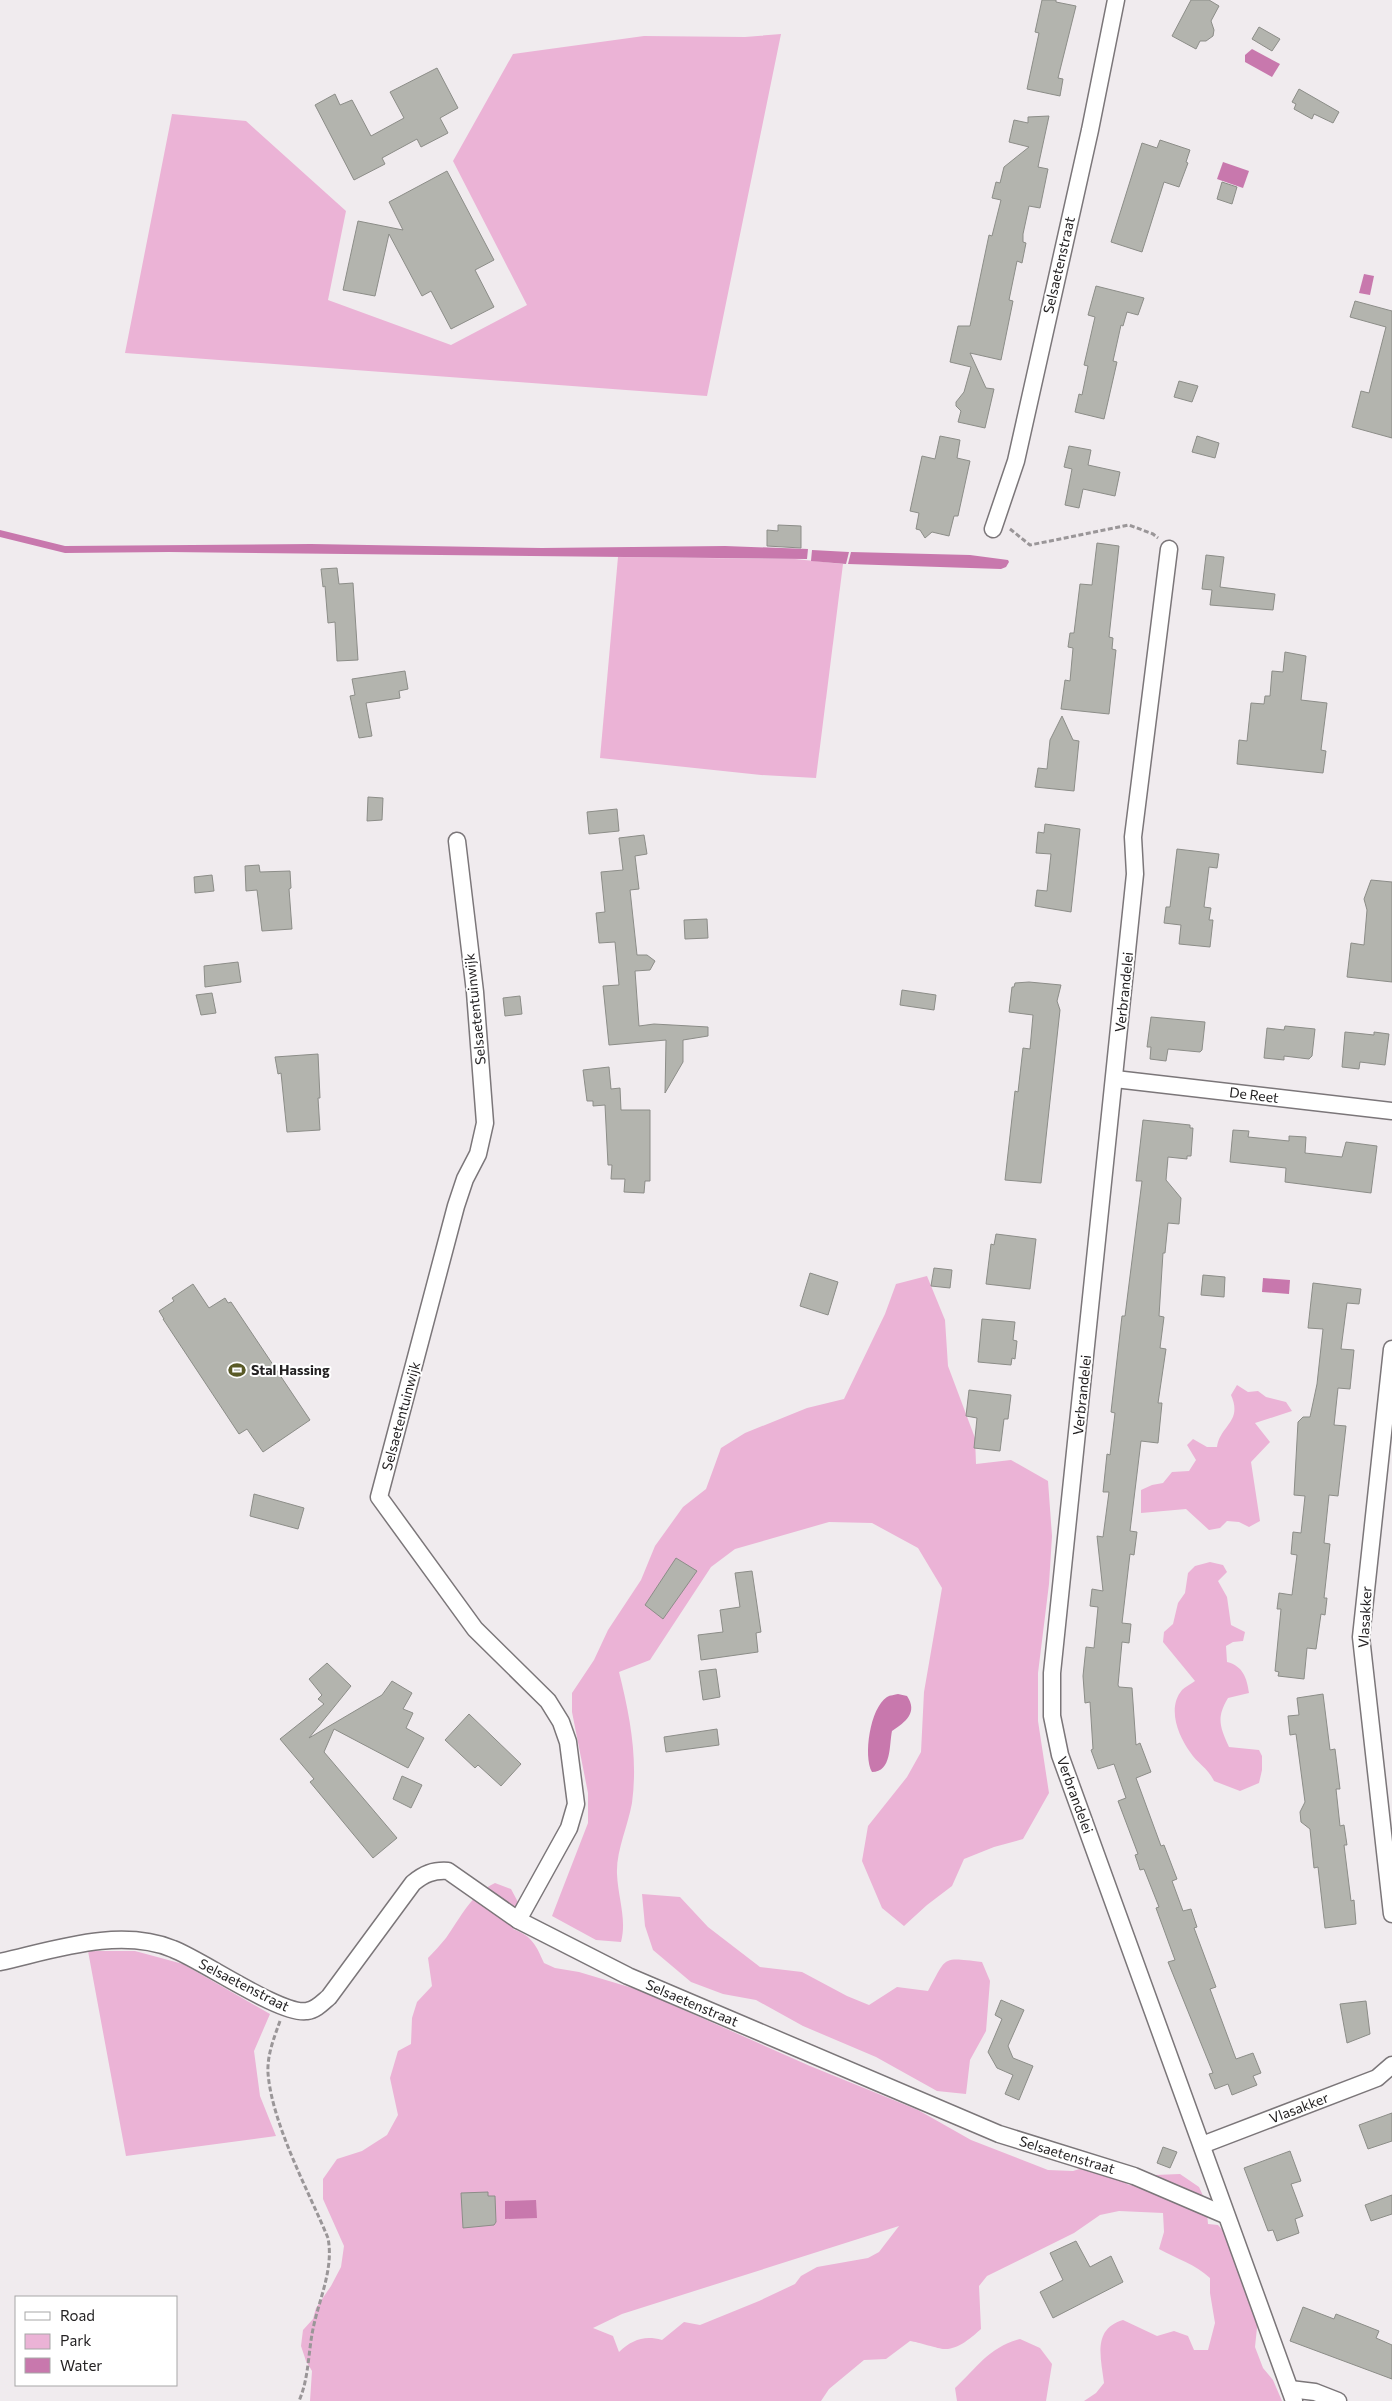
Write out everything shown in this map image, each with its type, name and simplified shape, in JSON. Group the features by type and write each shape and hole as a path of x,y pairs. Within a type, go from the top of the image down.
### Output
{"street":[{"name":"Selsaetenstraat","path":"993,528 1016,461 1090,130 1116,0"},
{"name":"Verbrandelei","path":"1169,549 1133,837 1135,874 1052,1673 1052,1716 1060,1755 1202,2145 1225,2215"},
{"name":"Selsaetentuinwijk","path":"457,841 475,992 485,1123 478,1154 465,1179 456,1206 379,1497 475,1629 548,1701 560,1722 568,1742 576,1804 569,1828 518,1920"},
{"name":"De Reet","path":"1115,1079 1392,1111"},
{"name":"Vlasakker","path":"1392,1349 1361,1637 1392,1914"},
{"name":"Selsaetenstraat","path":"0,1962 86,1944 110,1941 150,1942 172,1948 284,2008 307,2011 318,2006 329,1997 413,1883 424,1874 436,1870 448,1871 518,1920 628,1976 1000,2134 1134,2176 1225,2215"},
{"name":"Vlasakker","path":"1202,2145 1377,2078 1392,2065"},
{"path":"1225,2215 1292,2395 1314,2392 1338,2401"}],"path":[{"path":"993,528 1013,529 1030,545 1129,525 1153,534 1169,549"},
{"path":"284,2008 272,2043 268,2072 272,2096 280,2126 328,2238 331,2252 312,2330 306,2386 299,2401"}],"green space":[{"path":"781,34 707,396 125,353 172,114 246,121 346,211 328,300 451,345 527,305 453,161 513,54 644,36 745,37"},
{"path":"618,557 795,559 843,564 816,778 761,775 600,758"},
{"path":"927,1276 945,1320 948,1366 975,1438 976,1464 1011,1460 1048,1481 1052,1536 1049,1584 1038,1673 1038,1721 1049,1793 1023,1839 994,1847 964,1859 952,1886 904,1926 882,1908 862,1861 868,1826 907,1777 921,1752 924,1692 942,1588 918,1548 872,1523 829,1522 735,1549 711,1567 650,1660 619,1672 630,1721 634,1770 632,1803 617,1865 623,1933 621,1942 596,1940 552,1916 588,1823 588,1793 572,1712 572,1693 594,1660 608,1630 641,1580 655,1546 683,1507 706,1489 721,1448 745,1433 807,1408 844,1399 885,1314 896,1284"},
{"path":"1237,1385 1248,1392 1258,1391 1266,1397 1286,1402 1292,1411 1255,1423 1270,1442 1251,1462 1260,1521 1249,1527 1239,1522 1227,1521 1220,1528 1209,1530 1186,1509 1141,1513 1141,1490 1163,1483 1172,1472 1189,1471 1196,1460 1187,1445 1193,1439 1207,1447 1217,1447 1222,1433 1233,1418 1234,1404 1231,1395"},
{"path":"1210,1562 1223,1565 1227,1572 1218,1581 1227,1597 1231,1625 1245,1632 1243,1641 1233,1642 1226,1646 1227,1662 1237,1666 1243,1673 1249,1693 1228,1698 1221,1717 1223,1734 1229,1747 1259,1750 1262,1756 1262,1770 1259,1783 1240,1791 1214,1781 1193,1756 1182,1738 1176,1721 1175,1705 1182,1690 1195,1681 1163,1642 1164,1632 1173,1624 1178,1603 1185,1593 1188,1573 1195,1566"},
{"path":"495,1883 511,1889 519,1904 513,1929 525,1935 533,1942 544,1963 555,1968 579,1972 639,1990 810,2066 918,2110 971,2140 1048,2170 1073,2171 1083,2168 1108,2173 1129,2185 1155,2175 1180,2174 1199,2187 1206,2202 1208,2224 1218,2225 1226,2234 1258,2318 1255,2347 1263,2368 1273,2380 1282,2401 1084,2401 1096,2393 1104,2383 1101,2346 1103,2337 1113,2324 1123,2320 1157,2336 1174,2331 1188,2336 1194,2350 1208,2350 1215,2323 1210,2293 1210,2278 1192,2265 1159,2249 1164,2232 1163,2213 1119,2211 1100,2215 1074,2233 987,2276 979,2286 981,2329 964,2342 949,2349 944,2349 910,2341 886,2359 864,2360 829,2389 821,2401 310,2401 312,2371 301,2346 303,2330 313,2319 316,2308 341,2267 344,2246 323,2199 323,2179 337,2159 362,2151 387,2135 398,2115 390,2078 398,2051 411,2044 412,2018 417,2002 432,1986 428,1958 446,1938 473,1900","holes":["899,2226 879,2252 868,2258 817,2267 801,2276 795,2284 759,2301 700,2325 684,2322 662,2340 644,2338 629,2344 619,2352 613,2336 593,2328 622,2314"]},
{"path":"642,1894 680,1897 708,1927 760,1967 802,1972 847,1996 869,2005 897,1987 928,1991 943,1965 952,1960 982,1962 990,1981 986,2031 970,2060 966,2094 937,2091 876,2057 803,2026 756,2000 723,1994 691,1982 653,1950 645,1926"},
{"path":"88,1951 135,1951 183,1964 270,2014 254,2051 260,2096 276,2136 126,2156"},
{"path":"1020,2339 1040,2348 1052,2364 1046,2401 957,2401 955,2388 978,2365 1000,2347"}],"water":[{"path":"1252,49 1280,64 1272,77 1245,62 1245,55"},
{"path":"1223,162 1249,171 1243,188 1217,179"},
{"path":"1364,274 1374,276 1370,295 1359,293"},
{"path":"0,530 65,546 311,544 542,548 725,546 808,549 807,559 169,552 65,553 0,537"},
{"path":"812,550 849,552 846,564 811,561"},
{"path":"851,552 970,555 1008,560 1009,562 1006,567 1001,569 848,564"},
{"path":"1263,1278 1290,1280 1289,1294 1262,1292"},
{"path":"898,1694 907,1696 911,1712 902,1724 892,1731 890,1750 883,1768 872,1772 869,1765 868,1744 872,1721 881,1703 888,1696"},
{"path":"536,2200 537,2218 505,2219 505,2201"}],"building":[{"path":"1042,0 1056,0 1056,2 1076,6 1058,78 1063,79 1060,96 1027,89 1039,33 1035,32"},
{"path":"1191,0 1209,0 1219,6 1211,21 1214,30 1213,36 1206,41 1200,41 1196,49 1172,36"},
{"path":"1259,27 1280,39 1272,51 1252,39"},
{"path":"437,68 458,108 440,118 448,133 421,147 417,139 382,158 385,164 354,180 315,105 335,94 340,105 352,100 371,136 404,118 390,92"},
{"path":"1299,89 1339,112 1333,123 1314,114 1312,119 1294,109 1296,104 1292,102"},
{"path":"1049,116 1038,167 1048,169 1040,208 1029,206 1023,234 1023,242 1026,243 1022,263 1017,261 1009,300 1013,301 1001,360 970,353 986,388 994,389 985,428 958,422 961,411 956,406 956,402 964,392 971,367 950,362 958,326 970,326 989,235 992,236 1001,200 992,198 996,182 1000,183 1004,167 1029,147 1009,142 1014,120 1028,123 1028,117"},
{"path":"1160,140 1190,150 1186,162 1188,163 1179,187 1164,182 1142,252 1111,242 1142,143 1157,148"},
{"path":"447,171 494,260 475,270 494,307 451,329 431,291 422,296 389,234 375,296 343,290 358,221 403,230 389,202"},
{"path":"1222,182 1237,187 1232,204 1217,199"},
{"path":"1096,286 1144,298 1138,315 1127,312 1123,326 1121,325 1113,361 1117,362 1104,419 1075,412 1079,394 1082,395 1088,366 1084,365 1095,317 1088,315"},
{"path":"1355,301 1392,311 1392,438 1352,427 1361,391 1369,393 1386,327 1350,317"},
{"path":"1179,381 1198,386 1192,402 1174,397"},
{"path":"940,436 960,440 957,458 970,461 958,516 954,516 949,536 932,532 925,538 920,530 916,529 919,513 910,511 922,456 935,459"},
{"path":"1197,436 1219,443 1215,458 1192,452"},
{"path":"1069,446 1091,450 1088,465 1120,472 1115,496 1083,489 1079,508 1065,505 1072,469 1064,467"},
{"path":"778,525 801,526 801,548 767,546 767,530 778,531"},
{"path":"1097,543 1119,546 1109,637 1113,638 1112,649 1116,650 1109,714 1061,709 1065,680 1070,681 1073,648 1068,647 1070,633 1074,633 1080,584 1092,585"},
{"path":"1206,555 1224,557 1220,587 1275,594 1273,610 1210,605 1212,590 1202,589"},
{"path":"337,568 339,584 353,583 358,660 337,661 335,622 328,623 325,586 323,587 321,569"},
{"path":"1285,652 1306,656 1301,700 1327,703 1321,750 1326,751 1323,773 1237,764 1239,740 1247,741 1251,703 1264,704 1265,696 1270,696 1272,671 1283,672"},
{"path":"405,671 408,689 399,691 400,698 366,703 372,736 359,738 350,696 355,695 352,679"},
{"path":"1062,716 1073,740 1079,741 1074,791 1035,787 1038,768 1047,769 1050,740"},
{"path":"368,797 383,798 382,820 367,821"},
{"path":"617,809 619,831 589,834 587,812"},
{"path":"1045,824 1080,829 1071,912 1035,906 1037,890 1047,891 1051,854 1036,853 1038,832 1044,833"},
{"path":"644,835 647,854 635,856 639,889 630,890 637,955 647,955 655,961 650,970 635,971 639,1026 654,1024 708,1027 708,1036 683,1040 683,1062 665,1093 666,1040 609,1045 603,986 619,985 615,942 599,943 596,913 605,912 601,872 623,870 619,838"},
{"path":"1177,849 1219,854 1217,868 1209,867 1204,907 1211,908 1209,920 1213,920 1210,947 1179,944 1181,925 1164,923 1166,907 1170,907"},
{"path":"259,865 260,872 290,871 291,888 289,889 292,929 262,931 257,890 246,891 245,866"},
{"path":"212,875 214,891 195,893 194,877"},
{"path":"1371,880 1392,882 1392,982 1347,977 1351,943 1364,945 1367,910 1364,899"},
{"path":"707,919 708,938 685,939 684,920"},
{"path":"238,962 241,982 205,987 204,966"},
{"path":"1029,982 1061,985 1057,1001 1060,1010 1041,1183 1005,1180 1015,1091 1018,1092 1023,1048 1030,1049 1033,1015 1009,1012 1012,987 1014,987 1015,983"},
{"path":"902,990 936,995 934,1010 900,1005"},
{"path":"212,993 216,1013 201,1015 196,995"},
{"path":"520,996 522,1014 505,1016 503,998"},
{"path":"1151,1017 1205,1022 1202,1050 1200,1052 1168,1049 1166,1061 1150,1059 1151,1047 1147,1047"},
{"path":"1285,1026 1315,1029 1312,1056 1309,1059 1284,1056 1284,1060 1264,1058 1267,1028 1284,1030"},
{"path":"1345,1032 1374,1035 1374,1032 1389,1034 1385,1065 1360,1062 1359,1069 1342,1067"},
{"path":"318,1054 320,1130 287,1132 281,1073 278,1074 275,1057"},
{"path":"609,1067 611,1089 620,1088 621,1110 650,1110 650,1181 645,1181 644,1193 624,1192 625,1179 611,1179 612,1165 608,1165 605,1105 593,1106 593,1101 587,1101 583,1070"},
{"path":"1143,1120 1190,1125 1190,1128 1193,1128 1191,1156 1187,1156 1187,1159 1168,1157 1166,1180 1181,1198 1179,1224 1168,1223 1165,1253 1163,1253 1159,1316 1164,1317 1160,1348 1166,1349 1158,1403 1162,1403 1158,1443 1141,1441 1130,1531 1137,1532 1134,1555 1130,1554 1122,1623 1131,1624 1129,1643 1122,1642 1118,1685 1119,1687 1132,1688 1136,1745 1140,1743 1151,1772 1136,1778 1161,1846 1164,1845 1177,1879 1172,1881 1183,1911 1191,1909 1197,1927 1194,1928 1216,1987 1210,1989 1236,2059 1253,2053 1261,2073 1253,2076 1257,2085 1232,2095 1228,2084 1215,2089 1209,2074 1213,2073 1168,1962 1175,1960 1156,1908 1159,1907 1144,1869 1140,1870 1135,1855 1138,1854 1118,1801 1126,1798 1114,1764 1098,1769 1091,1750 1093,1749 1090,1702 1085,1703 1083,1676 1086,1647 1094,1648 1098,1607 1090,1606 1092,1589 1103,1591 1097,1536 1103,1537 1109,1492 1103,1492 1107,1454 1110,1455 1115,1413 1111,1412 1122,1316 1125,1316 1142,1181 1136,1181"},
{"path":"1233,1130 1249,1131 1248,1137 1289,1141 1289,1136 1306,1137 1305,1153 1342,1157 1346,1142 1377,1146 1371,1193 1285,1182 1286,1168 1230,1162"},
{"path":"996,1234 1036,1239 1030,1289 986,1284 991,1244 994,1245"},
{"path":"934,1268 952,1270 950,1288 931,1286"},
{"path":"810,1273 838,1282 828,1315 800,1306"},
{"path":"1203,1275 1225,1277 1224,1297 1201,1295"},
{"path":"1313,1283 1361,1289 1359,1304 1347,1303 1341,1349 1354,1350 1350,1389 1338,1388 1334,1425 1346,1426 1338,1496 1329,1495 1324,1543 1330,1544 1324,1598 1327,1598 1325,1615 1321,1614 1316,1649 1307,1648 1304,1679 1278,1676 1279,1672 1275,1671 1281,1609 1277,1609 1279,1593 1292,1595 1297,1555 1291,1554 1293,1532 1301,1533 1305,1496 1294,1495 1298,1422 1303,1417 1310,1417 1317,1384 1323,1329 1308,1328"},
{"name":"Stal Hassing","path":"193,1284 209,1308 225,1298 228,1303 231,1302 310,1420 263,1452 247,1429 239,1434 159,1311 174,1301 172,1298"},
{"path":"982,1319 1015,1322 1013,1340 1017,1341 1015,1359 1012,1358 1011,1365 978,1362"},
{"path":"969,1390 1011,1395 1008,1419 1004,1419 1000,1451 974,1448 977,1418 966,1416"},
{"path":"254,1494 304,1508 298,1529 250,1516"},
{"path":"676,1558 697,1571 663,1619 645,1605"},
{"path":"752,1571 761,1632 756,1633 758,1652 701,1660 698,1635 723,1632 720,1610 740,1607 735,1573"},
{"path":"327,1663 351,1686 309,1738 382,1695 392,1681 412,1693 403,1709 413,1713 406,1728 424,1738 408,1768 334,1729 324,1752 397,1838 373,1858 310,1782 314,1779 280,1739 324,1704 318,1699 322,1695 309,1679"},
{"path":"716,1669 720,1697 703,1700 699,1671"},
{"path":"1323,1694 1330,1750 1335,1749 1340,1789 1336,1789 1340,1826 1344,1825 1347,1845 1344,1845 1351,1901 1354,1900 1356,1924 1325,1928 1318,1867 1314,1868 1310,1829 1301,1822 1300,1812 1305,1802 1296,1734 1290,1735 1288,1716 1299,1715 1297,1698"},
{"path":"469,1714 521,1764 501,1786 478,1765 475,1768 445,1740"},
{"path":"717,1729 719,1745 666,1752 664,1737"},
{"path":"402,1776 422,1785 411,1808 393,1799"},
{"path":"1001,2000 1024,2010 1008,2046 1013,2058 1033,2066 1019,2100 1005,2094 1013,2075 997,2068 988,2052 1002,2019 995,2015"},
{"path":"1366,2001 1370,2034 1347,2043 1340,2004"},
{"path":"1392,2113 1392,2141 1368,2149 1359,2125"},
{"path":"1163,2147 1177,2152 1170,2168 1157,2163"},
{"path":"1290,2151 1301,2181 1291,2184 1303,2216 1295,2219 1299,2233 1277,2241 1273,2230 1268,2231 1244,2168"},
{"path":"488,2192 488,2196 495,2196 496,2222 494,2225 463,2228 461,2193"},
{"path":"1392,2195 1392,2214 1371,2221 1365,2205"},
{"path":"1076,2241 1090,2267 1111,2256 1123,2282 1053,2318 1040,2292 1063,2280 1050,2253"},
{"path":"1303,2307 1334,2319 1336,2314 1379,2331 1376,2338 1392,2345 1392,2379 1290,2341"}],"place":[{"name":"Stal Hassing","path":"237,1370"}]}
